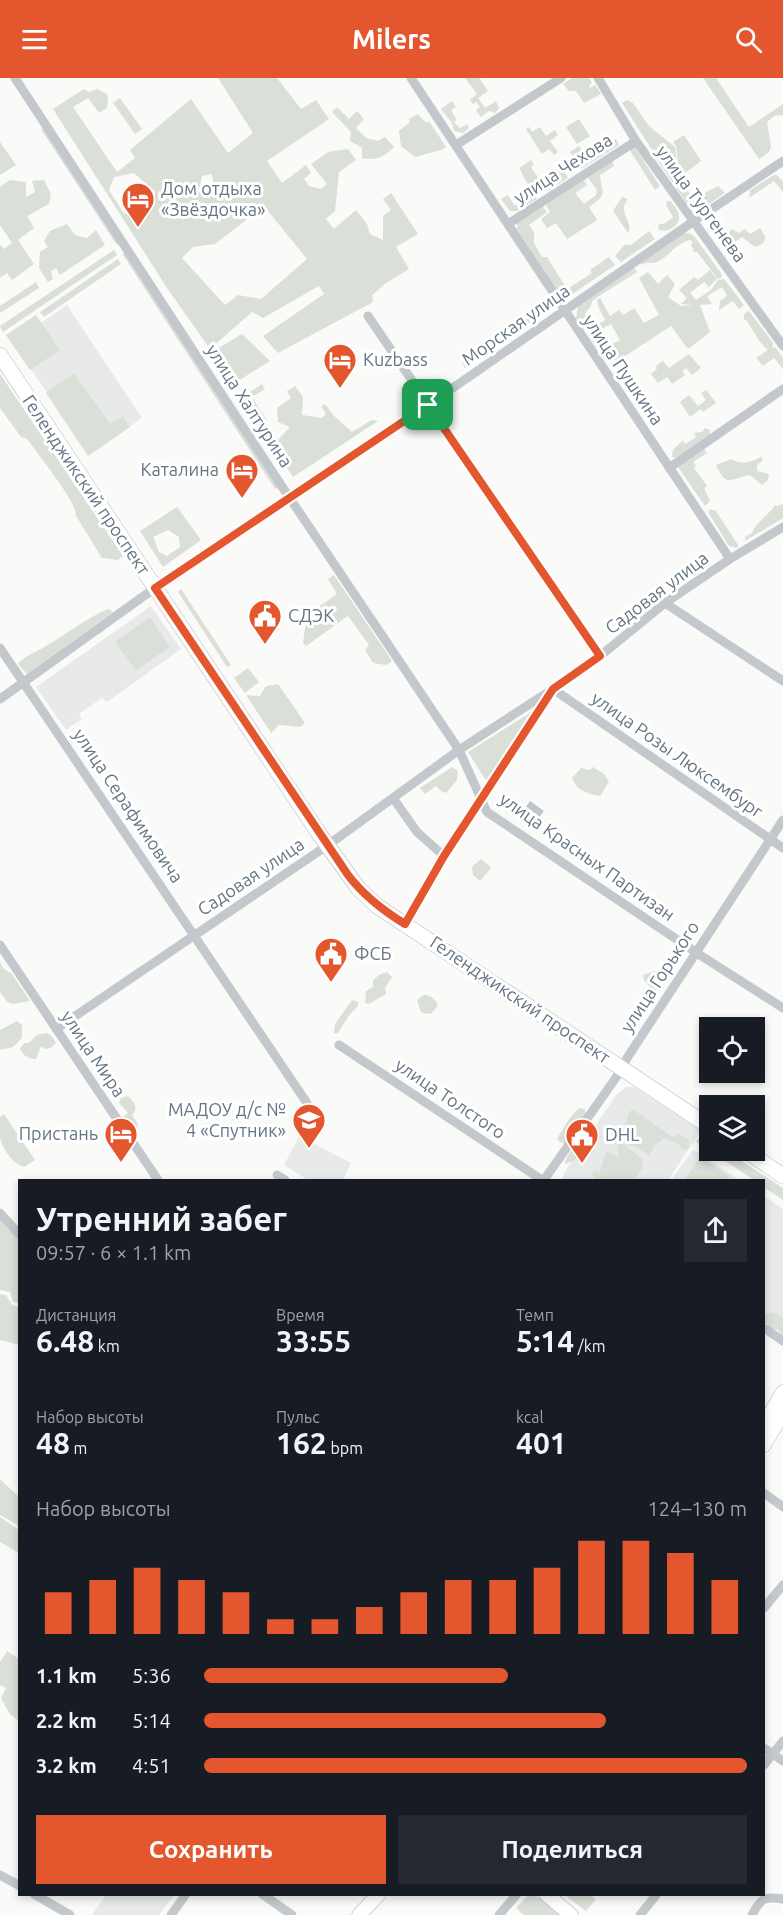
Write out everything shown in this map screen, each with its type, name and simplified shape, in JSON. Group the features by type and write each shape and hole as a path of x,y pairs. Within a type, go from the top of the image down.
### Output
{"main road":[{"name":"Геленджикский проспект","path":"0,355 348,875 367,898 699,1120"},
{"path":"761,1161 783,1176"},
{"path":"765,1422 783,1392"},
{"path":"765,1443 783,1413"},
{"path":"359,1915 377,1896"},
{"path":"548,1896 571,1915"}],"street":[{"name":"улица Халтурина","path":"15,78 290,498 459,750"},
{"name":"улица Пушкина","path":"411,78 564,312 730,559"},
{"path":"456,145 561,78"},
{"name":"улица Тургенева","path":"598,78 636,141 783,346"},
{"name":"улица Чехова","path":"508,224 636,141"},
{"name":"Морская улица","path":"0,699 155,588 428,405 780,164"},
{"path":"780,164 783,175"},
{"path":"368,316 600,656"},
{"path":"669,468 783,389"},
{"name":"Садовая улица","path":"56,1029 328,845 459,750 553,689 600,656 665,603 783,527"},
{"path":"665,603 783,681"},
{"name":"улица Серафимовича","path":"0,648 307,1102"},
{"name":"Садовая улица","path":"405,924 444,856 553,689"},
{"name":"улица Розы Люксембург","path":"553,689 783,848"},
{"name":"улица Красных Партизан","path":"459,750 487,812 783,1008"},
{"path":"393,798 417,832 444,856"},
{"name":"улица Горького","path":"544,1179 622,1069 783,820"},
{"name":"улица Мира","path":"0,945 157,1179"},
{"name":"улица Толстого","path":"339,1045 541,1179"},
{"path":"0,1213 18,1233"},
{"path":"765,1329 783,1341"},
{"path":"765,1494 783,1507"},
{"path":"765,1607 783,1585"},
{"path":"765,1764 783,1741"},
{"path":"765,1749 783,1761"},
{"path":"0,1875 18,1885"},
{"path":"37,1896 70,1915"},
{"path":"171,1915 185,1896"},
{"path":"265,1896 292,1915"},
{"path":"499,1915 515,1896"},
{"path":"640,1915 655,1896"},
{"path":"752,1915 759,1901 769,1897 783,1899"}],"shaded area":[{"path":"218,78 277,78 301,109 316,100 329,119 267,161 282,183 306,165 311,173 304,179 309,186 321,189 327,184 311,164 328,152 348,149 356,160 339,172 335,211 326,219 334,229 356,210 367,224 370,234 383,240 383,216 391,210 383,199 391,193 418,234 396,247 409,269 372,295 373,302 278,353 263,336 324,294 319,286 263,318 252,312 210,349 167,288 53,109 84,89 89,92 97,89 108,95 107,108 99,113 88,98 73,107 117,172 135,158 130,150 191,99 228,153 253,133","holes":["134,173 155,191 154,202 133,218 123,212 109,190 114,177","212,174 215,193 207,196 199,190 202,176","264,206 307,259 261,299 238,295 225,305 182,258 193,247 215,244"]},
{"path":"465,78 479,78 488,91 478,98 485,108 496,101 499,108 495,113 489,111 481,117 476,110 480,107 476,102 473,104 470,100 477,94"},
{"path":"572,78 589,78 592,83 590,88 595,85 601,94 584,103 576,91 569,91 563,84"},
{"path":"703,78 716,78 749,127 783,104 783,115 774,116 767,122 771,147 769,152 759,159"},
{"path":"120,98 142,129 135,134 113,103"},
{"path":"627,100 633,103 649,126 675,147 678,175 693,199 718,186 725,193 702,209 688,199 692,207 690,208 657,160 659,150 654,153 622,103"},
{"path":"452,101 456,107 451,110 457,120 454,122 460,128 467,124 469,128 463,133 454,131 452,123 441,109"},
{"path":"337,107 349,119 357,111 364,119 356,128 366,138 378,141 385,137 394,147 380,157 362,158 362,148 350,141 351,132 332,112"},
{"path":"418,114 426,123 429,121 446,147 415,157 401,146 399,131 410,122 409,119"},
{"path":"579,119 590,136 577,144 566,127"},
{"path":"529,127 532,132 540,127 546,136 555,130 558,135 550,141 558,152 554,155 549,149 542,154 526,129"},
{"path":"41,129 44,129 120,245 116,244"},
{"path":"684,135 701,161 681,176 676,146 673,142"},
{"path":"604,139 608,144 616,139 619,145 581,169 570,152 579,146 586,157 598,149 595,144"},
{"path":"0,142 16,165 0,175"},
{"path":"634,146 660,186 655,190 629,149"},
{"path":"531,160 534,165 531,167 543,185 560,174 555,165 559,162 568,178 548,191 540,190 535,182 529,186 519,168"},
{"path":"612,161 614,166 600,175 602,196 589,207 597,220 567,239 556,223 547,228 541,219 550,212 546,205 584,180 587,185 575,193 584,204 596,195 597,190 588,178"},
{"path":"777,175 783,182 783,192 774,181 749,198 750,190"},
{"path":"10,180 26,182 26,197 35,192 32,181 44,180 51,194 49,204 27,216 34,228 18,240 34,264 12,280 7,273 0,278 0,245 4,249 12,243 0,225 0,187"},
{"path":"534,194 537,199 517,211 510,211 501,199 508,195 515,206"},
{"path":"622,197 628,199 624,210 630,228 628,233 613,211"},
{"path":"667,201 670,201 679,216 677,224 664,231 658,229 659,224 664,224 673,217 666,205"},
{"path":"543,207 547,212 529,225 534,232 534,243 542,257 547,257 567,289 592,273 590,270 609,257 615,265 571,295 559,294 517,229 517,223"},
{"path":"67,224 75,235 87,238 96,230 105,245 60,275 56,268 51,271 53,279 48,282 39,268 40,252 48,247 44,241 50,231"},
{"path":"760,228 766,238 762,244 755,247 742,237 730,245 724,237 732,229 739,233 745,229 750,234"},
{"path":"649,231 655,239 621,262 615,256 624,245 631,245"},
{"path":"683,233 694,236 722,277 718,279 697,252 694,252 691,245 693,242 690,240 680,244 657,262 642,265 640,263"},
{"path":"114,250 117,255 3,332 0,326"},
{"path":"125,251 279,487 275,489 123,255"},
{"path":"118,259 121,264 44,317 40,312"},
{"path":"634,267 637,272 592,301 586,313 588,326 584,330 576,318 578,307"},
{"path":"710,270 717,279 709,287 704,282 690,293 696,300 711,290 718,280 724,279 744,305 739,309 733,301 719,310 720,301 727,296 722,287 707,296 712,304 700,305 710,332 688,349 671,326 616,362 606,347 602,349 596,347 589,337 594,335 592,324 594,327 605,320 598,306 597,300 600,298 610,316 619,310 623,315 634,308 644,323 659,315 639,278 648,272 658,284 667,275 675,284 668,297 681,306 693,305 681,304 687,298 679,290 694,277 698,280","holes":["611,324 620,340 607,347 598,331"]},
{"path":"36,282 39,288 0,313 0,306"},
{"path":"67,305 142,418 89,455 13,342"},
{"path":"749,311 773,343 772,348 775,347 783,358 783,369 774,358 763,366 756,358 768,350 744,320 744,314"},
{"path":"534,313 538,318 465,368 462,363"},
{"path":"36,315 60,350 30,370 6,335"},
{"path":"242,334 270,361 233,384 212,352"},
{"path":"689,354 701,368 692,375 686,368 682,371 685,375 672,384 667,377 658,383 651,374 663,361 669,368"},
{"path":"74,373 110,424 123,416 130,427 88,456 46,393"},
{"path":"0,374 123,556 118,560 102,558 76,516 75,509 64,489 27,439 21,437 0,408"},
{"path":"262,384 265,389 252,397 266,419 270,433 279,439 290,427 278,422 277,408 291,398 287,391 295,386 303,397 302,415 322,418 326,414 321,406 325,404 334,416 352,432 372,420 378,421 293,477 241,398"},
{"path":"706,390 716,403 703,412 701,409 690,417 680,402 689,395 698,406 706,400 701,393"},
{"path":"705,428 710,430 710,434 675,458 672,457 673,450 683,440 685,444 696,437 694,433 702,432"},
{"path":"704,449 707,453 693,462 696,466 694,468 707,486 704,488 710,501 705,506 678,467"},
{"path":"761,457 763,460 757,465 757,471 769,474 768,480 762,485 750,475 733,480 726,479 716,465 731,459 746,462"},
{"path":"783,504 783,518 745,541 745,537 752,533 775,505"},
{"path":"177,507 201,540 163,567 140,531","holes":["168,530 179,537 180,547 167,556 159,552 153,537"]},
{"path":"710,509 716,511 738,545 737,548 729,546 708,512"},
{"path":"334,575 392,661 386,665 373,663 365,650 369,645 348,616 306,646 303,643 306,622 304,617 337,594 328,579"},
{"path":"181,589 231,665 227,667 178,592"},
{"path":"151,606 181,649 107,702 102,698 79,714 82,719 66,730 36,687"},
{"path":"108,609 113,612 27,674 18,664 27,656"},
{"path":"150,617 170,647 136,670 115,642"},
{"path":"248,668 259,682 245,693 234,678"},
{"path":"278,684 305,723 300,727 279,725 271,733 246,695 260,696 266,686"},
{"path":"536,709 487,782 468,752"},
{"path":"452,767 458,771 457,780 446,793 436,786 425,794 420,788"},
{"path":"593,767 604,774 609,782 600,796 583,791 572,778 581,768 589,770"},
{"path":"530,801 544,811 535,823 522,813"},
{"path":"481,859 491,868 480,881 473,875 472,867"},
{"path":"0,962 3,968 12,974 30,1001 13,1004 7,1002 0,992"},
{"path":"658,970 661,976 657,989 649,1001 640,1002 651,988 643,975"},
{"path":"387,972 392,977 385,988 386,994 369,1004 365,1003 366,991 373,987 373,980"},
{"path":"424,995 433,998 438,1005 432,1013 421,1012 417,1000"},
{"path":"352,1000 358,1002 358,1006 338,1033 334,1033 335,1024"},
{"path":"17,1021 22,1025 22,1038 13,1047 0,1050 0,1030"},
{"path":"46,1033 51,1035 56,1043 51,1048 45,1049 41,1046 36,1059 24,1055 20,1049 24,1043 29,1043 37,1035"},
{"path":"626,1087 634,1087 699,1130 699,1134 669,1179 562,1179 564,1173 617,1094"},
{"path":"128,1096 134,1103 132,1115 138,1128 133,1131 124,1130 120,1119 128,1113 119,1103 121,1098"},
{"path":"579,1108 585,1109 586,1117 579,1120 579,1124 573,1128 565,1144 560,1142 557,1139"},
{"path":"634,1110 672,1137 679,1134 689,1140 689,1147 684,1150 677,1143 665,1138 656,1144 649,1155 628,1145 624,1139 627,1117 630,1111"},
{"path":"4,1114 35,1160 24,1167 12,1159 1,1141 0,1117"},
{"path":"592,1127 593,1135 575,1160 566,1164 580,1135"},
{"name":"МАДОУ д/с № 4 «Спутник»","path":"299,1136 351,1163 344,1178 346,1179 306,1179 284,1165"},
{"path":"624,1144 643,1160 641,1170 635,1179 595,1179 592,1174 595,1170 600,1172 606,1151 617,1157 619,1156 617,1147"},
{"path":"693,1150 699,1154 699,1161 710,1161 738,1179 672,1179"},
{"path":"699,1159 699,1161 706,1161 729,1176 727,1179 686,1179"},
{"path":"725,1161 741,1161 783,1188 783,1200 765,1188 765,1179 752,1179"},
{"path":"765,1197 783,1209 783,1327 765,1315"},
{"path":"0,1216 18,1238 18,1303 13,1302 10,1292 0,1290"},
{"path":"0,1294 6,1295 12,1305 18,1307 18,1345 0,1340"},
{"path":"775,1313 783,1318 783,1336 778,1330 768,1328 768,1324 765,1323 765,1314"},
{"path":"0,1479 18,1496 18,1525 0,1515"},
{"path":"0,1517 18,1529 18,1552 0,1542"},
{"path":"7,1651 18,1658 18,1720 9,1713 1,1698 6,1688 0,1685 0,1662"},
{"path":"105,1896 173,1896 159,1915 92,1915"},
{"path":"527,1896 536,1896 561,1915 524,1915 516,1908"},
{"path":"566,1896 592,1896 596,1899 586,1911"}],"place":[{"name":"Дом отдыха «Звёздочка»","path":"138,228"},
{"name":"Kuzbass","path":"340,389"},
{"name":"Каталина","path":"242,499"},
{"name":"СДЭК","path":"265,645"},
{"name":"ФСБ","path":"331,983"},
{"name":"МАДОУ д/с № 4 «Спутник»","path":"309,1149"},
{"name":"Пристань","path":"121,1163"},
{"name":"DHL","path":"582,1164"}],"route":[{"path":"428,405 600,656 553,689 444,856 405,924 367,898 348,875 155,588 428,405"}]}
